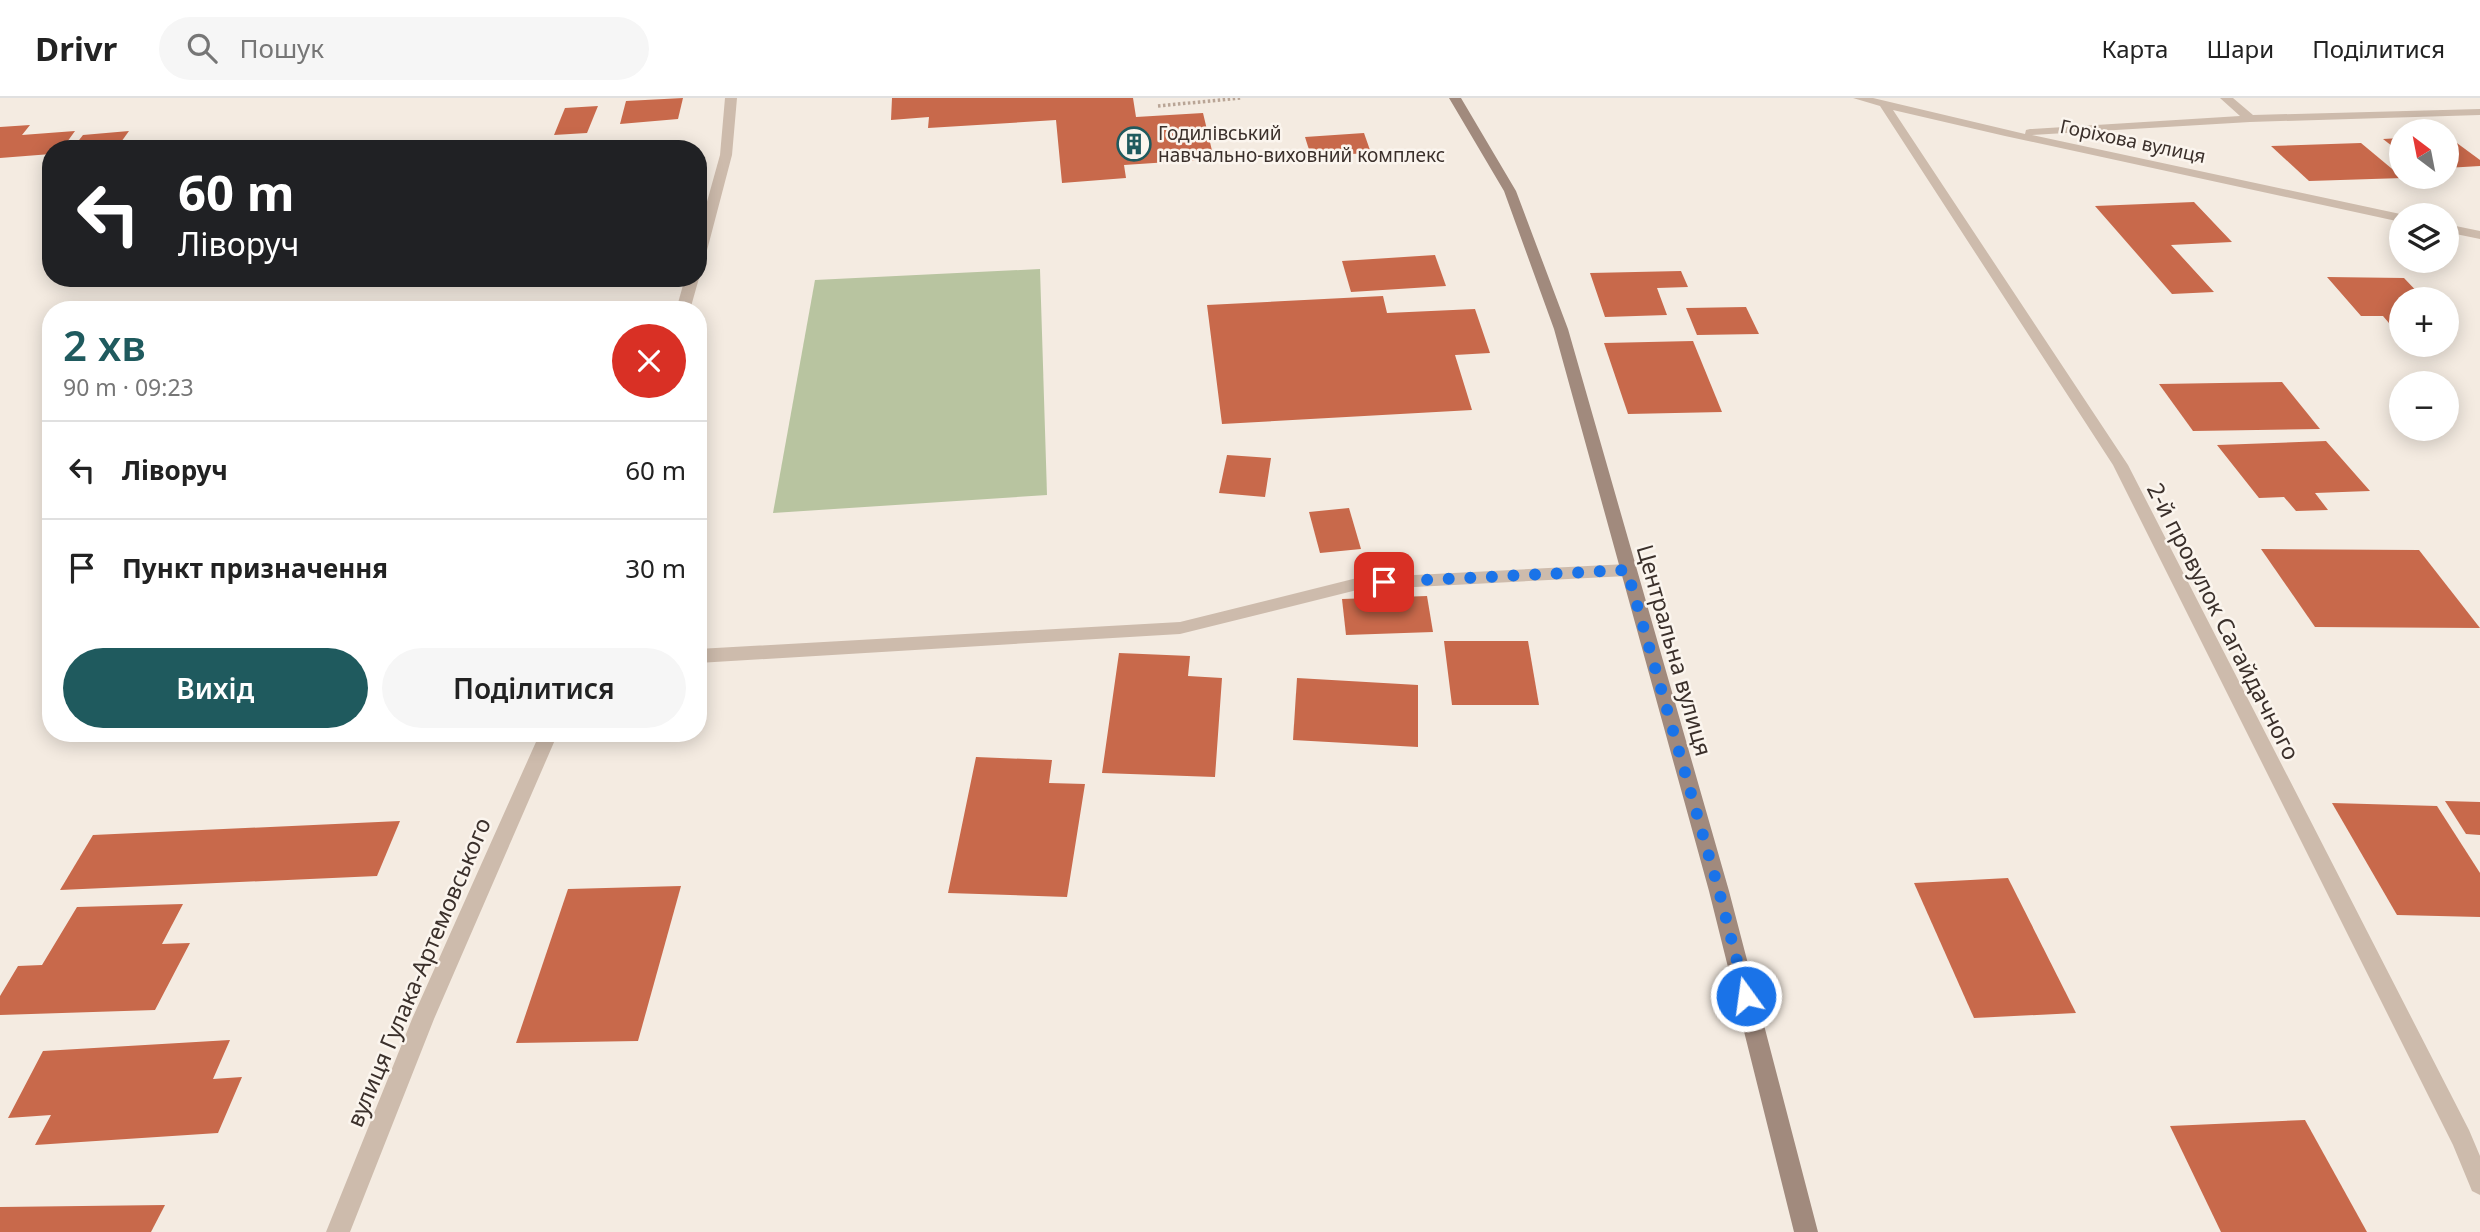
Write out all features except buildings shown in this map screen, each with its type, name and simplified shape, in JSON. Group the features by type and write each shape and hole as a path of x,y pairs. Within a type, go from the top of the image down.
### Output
{"main road":[{"name":"Центральна вулиця","path":"1455,98 1510,191 1561,329 1719,891 1806,1232"}],"street":[{"path":"707,225 726,155 731,98"},
{"name":"Горіхова вулиця","path":"1859,98 2005,133 2389,215"},
{"path":"2226,98 2250,118"},
{"name":"2-й провулок Сагайдачного","path":"1884,104 2120,465 2462,1138 2480,1183"},
{"path":"2005,133 2250,118 2480,112"},
{"path":"2459,231 2480,235"},
{"path":"707,655 1180,628 1357,584 1627,570"},
{"name":"вулиця Гулака-Артемовського","path":"338,1232 423,1019 545,742"}],"path":[{"path":"1158,106 1241,98"}],"green space":[{"path":"1040,269 1047,495 773,513 815,280"}],"place":[{"name":"Годилівський навчально-виховний комплекс","path":"1134,144"}],"route":[{"path":"1384,582 1627,570 1719,891 1746,996"}]}
